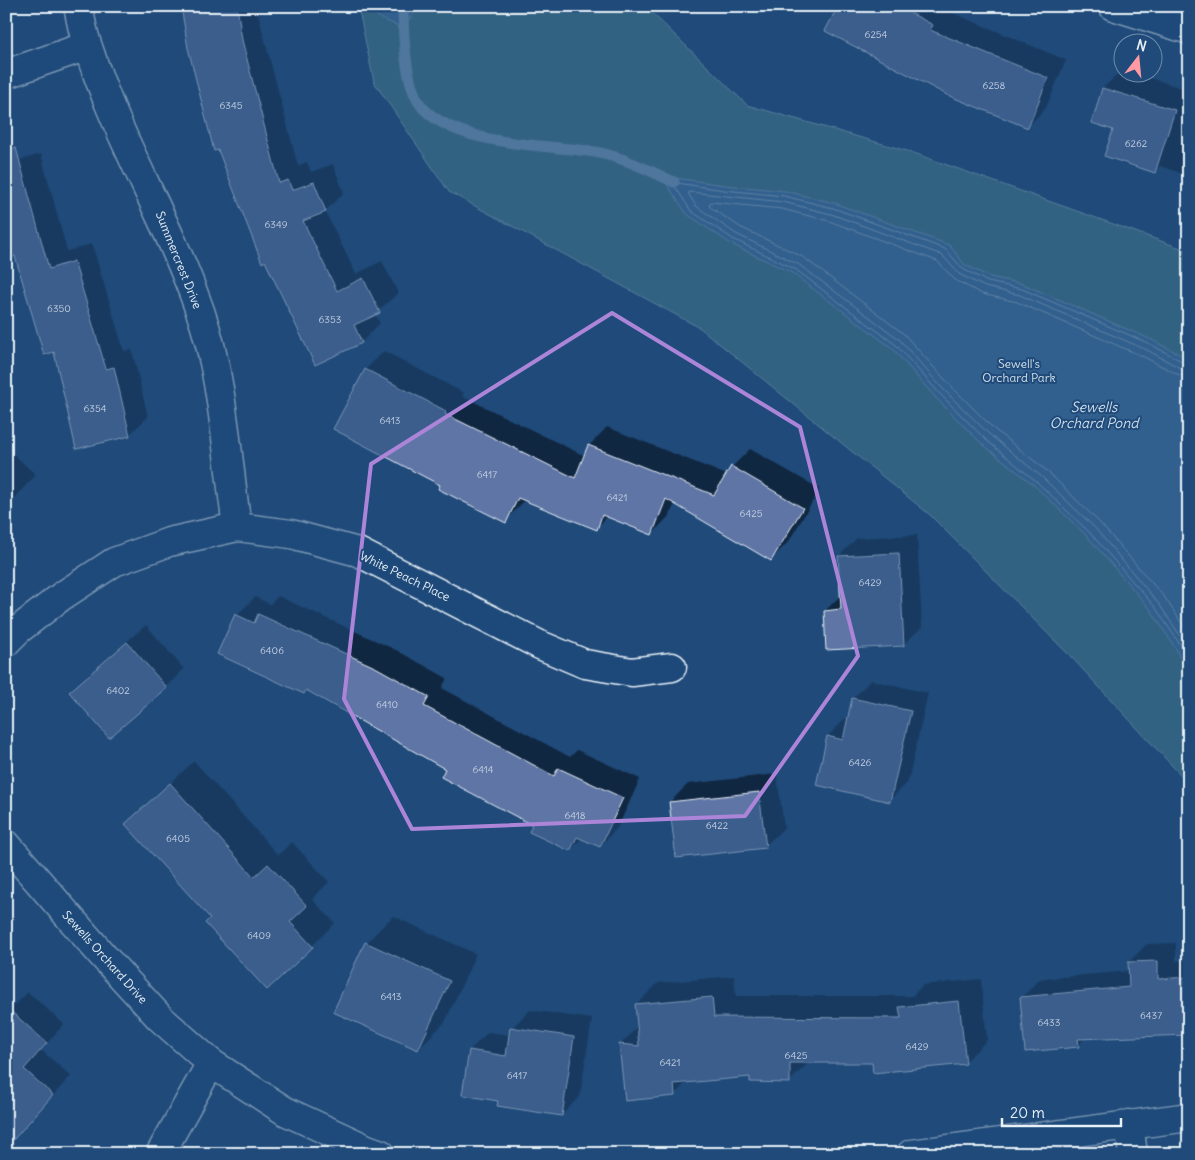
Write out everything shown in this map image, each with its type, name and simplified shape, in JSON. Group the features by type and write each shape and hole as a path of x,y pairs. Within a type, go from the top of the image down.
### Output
{"street":[{"name":"Summercrest Drive","path":"78,6 88,46 117,124 174,244 200,313 217,377 236,527"},
{"path":"1113,6 1189,30"},
{"path":"6,74 88,46"},
{"name":"White Peach Place","path":"6,642 18,630 62,596 114,562 169,542 236,527 291,534 358,552 540,645 585,664 632,672 672,668"},
{"name":"Sewells Orchard Drive","path":"6,844 104,957 160,1018 211,1063 285,1111 381,1154"},
{"path":"160,1154 211,1063"},
{"path":"911,1154 1189,1117"},
{"path":"1129,1124 1133,1154"}],"highlighted area":[{"path":"612,313 800,427 858,656 745,816 412,829 344,699 371,464"}],"green space":[{"name":"Sewell's Orchard Park","path":"358,6 645,6 747,105 911,152 1189,251 1189,784 1074,660 930,515 700,328 449,192 374,82"}],"water":[{"path":"371,6 419,6 403,28 378,17"},
{"name":"Sewells Orchard Pond","path":"661,176 785,191 834,203 949,245 965,265 990,277 1023,284 1152,340 1189,359 1189,679 1176,649 1151,610 1087,536 1034,485 981,443 936,398 892,348 792,273 731,244 687,214"}],"building":[{"path":"181,6 237,6 242,40 279,183 288,180 292,190 314,182 326,212 303,221 337,291 363,278 380,313 354,325 362,343 315,365 265,261 262,263 218,150 214,151 188,48"},
{"path":"838,6 897,6 933,25 930,30 1048,78 1028,128 947,95 825,31"},
{"path":"1102,88 1175,110 1155,173 1104,156 1113,130 1092,123"},
{"path":"16,148 49,269 74,261 106,369 114,367 130,436 76,449 54,352 44,355 15,256 6,258 6,150"},
{"path":"365,369 446,411 445,414 575,478 588,445 714,495 731,466 803,508 771,561 666,499 652,535 602,515 597,530 518,498 506,523 438,489 440,485 333,429"},
{"path":"899,553 904,646 826,650 824,611 841,609 838,556"},
{"path":"235,614 254,623 258,614 377,668 429,697 424,706 554,776 558,768 623,798 600,847 577,837 570,851 529,832 532,825 441,777 445,769 306,690 304,694 217,654"},
{"path":"127,642 167,688 109,738 69,692"},
{"path":"852,698 911,711 890,802 816,785 827,736 843,740"},
{"path":"170,783 254,877 268,864 307,906 290,922 313,947 267,990 205,923 210,918 125,824"},
{"path":"759,792 766,848 676,858 669,802"},
{"path":"365,942 450,981 418,1050 333,1012"},
{"path":"1158,961 1158,979 1189,977 1189,1035 1078,1039 1079,1047 1025,1052 1020,997 1129,987 1128,962"},
{"path":"712,997 714,1017 901,1018 899,1007 959,1001 966,1064 873,1073 872,1063 790,1063 790,1083 750,1082 750,1077 674,1084 675,1096 625,1101 619,1044 639,1046 635,1004"},
{"path":"6,1007 47,1043 24,1069 53,1095 6,1148"},
{"path":"510,1027 574,1037 562,1116 497,1106 498,1101 462,1095 469,1050 506,1056"}],"waterway":[{"path":"403,6 406,60 413,89 424,109 440,121 460,131 505,142 605,154 635,164 674,182"}]}
